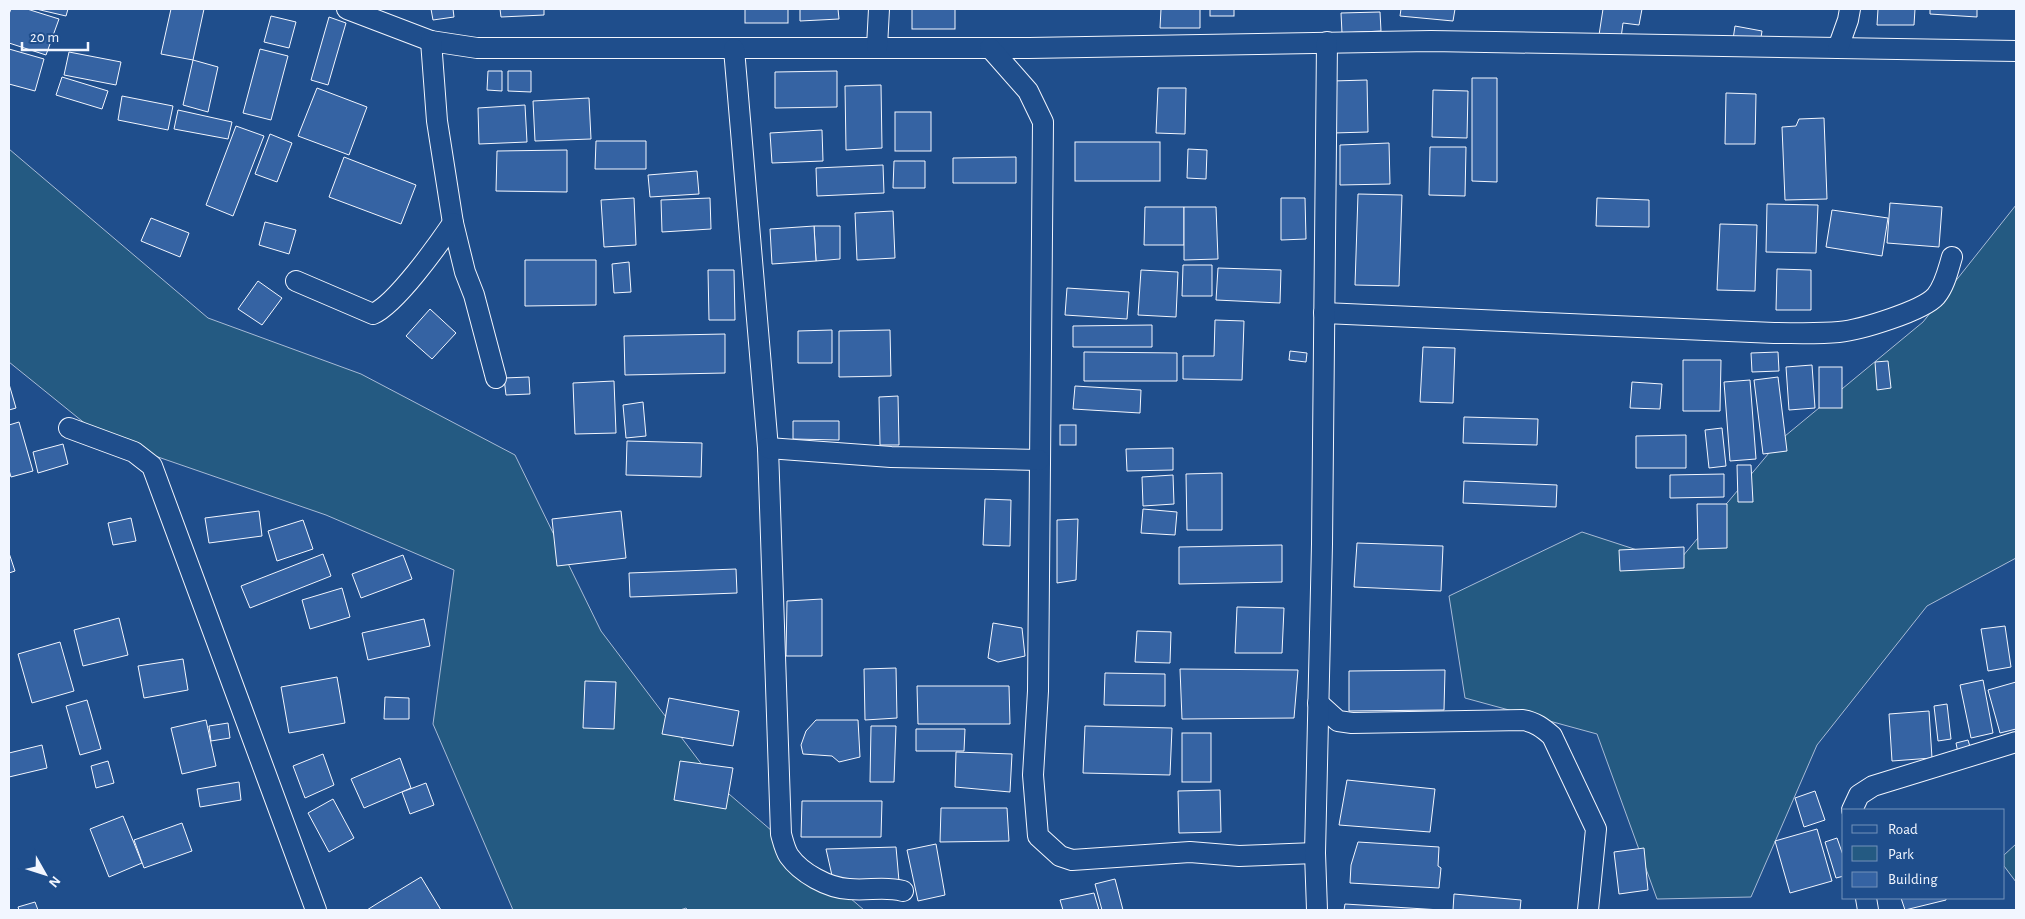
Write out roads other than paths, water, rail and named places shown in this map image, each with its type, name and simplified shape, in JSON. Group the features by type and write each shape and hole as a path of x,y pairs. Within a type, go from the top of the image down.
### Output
{"street":[{"path":"347,9 431,41 477,48 990,48 1431,41 2016,51"},
{"path":"877,48 879,9"},
{"path":"1838,48 1850,9"},
{"path":"431,41 437,121 453,223 465,272 474,295 496,378"},
{"path":"1317,910 1315,853 1327,42"},
{"path":"990,48 1028,91 1043,122 1038,691 1033,775 1038,836 1060,856 1072,860 1190,852 1232,856 1315,853"},
{"path":"734,49 768,448 781,834 788,856 805,872 831,884 848,889 892,888 903,891"},
{"path":"296,281 373,314 382,310 390,301 433,251 453,223"},
{"path":"1324,312 1774,332 1842,332 1905,315 1927,304 1936,296 1944,283 1952,257"},
{"path":"69,428 134,452 152,466 316,910"},
{"path":"768,448 891,457 1039,460"},
{"path":"1318,703 1338,721 1352,723 1523,720 1533,722 1543,728 1552,736 1596,829 1588,910"},
{"path":"1852,809 1859,795 1874,786 2016,742"}]}
